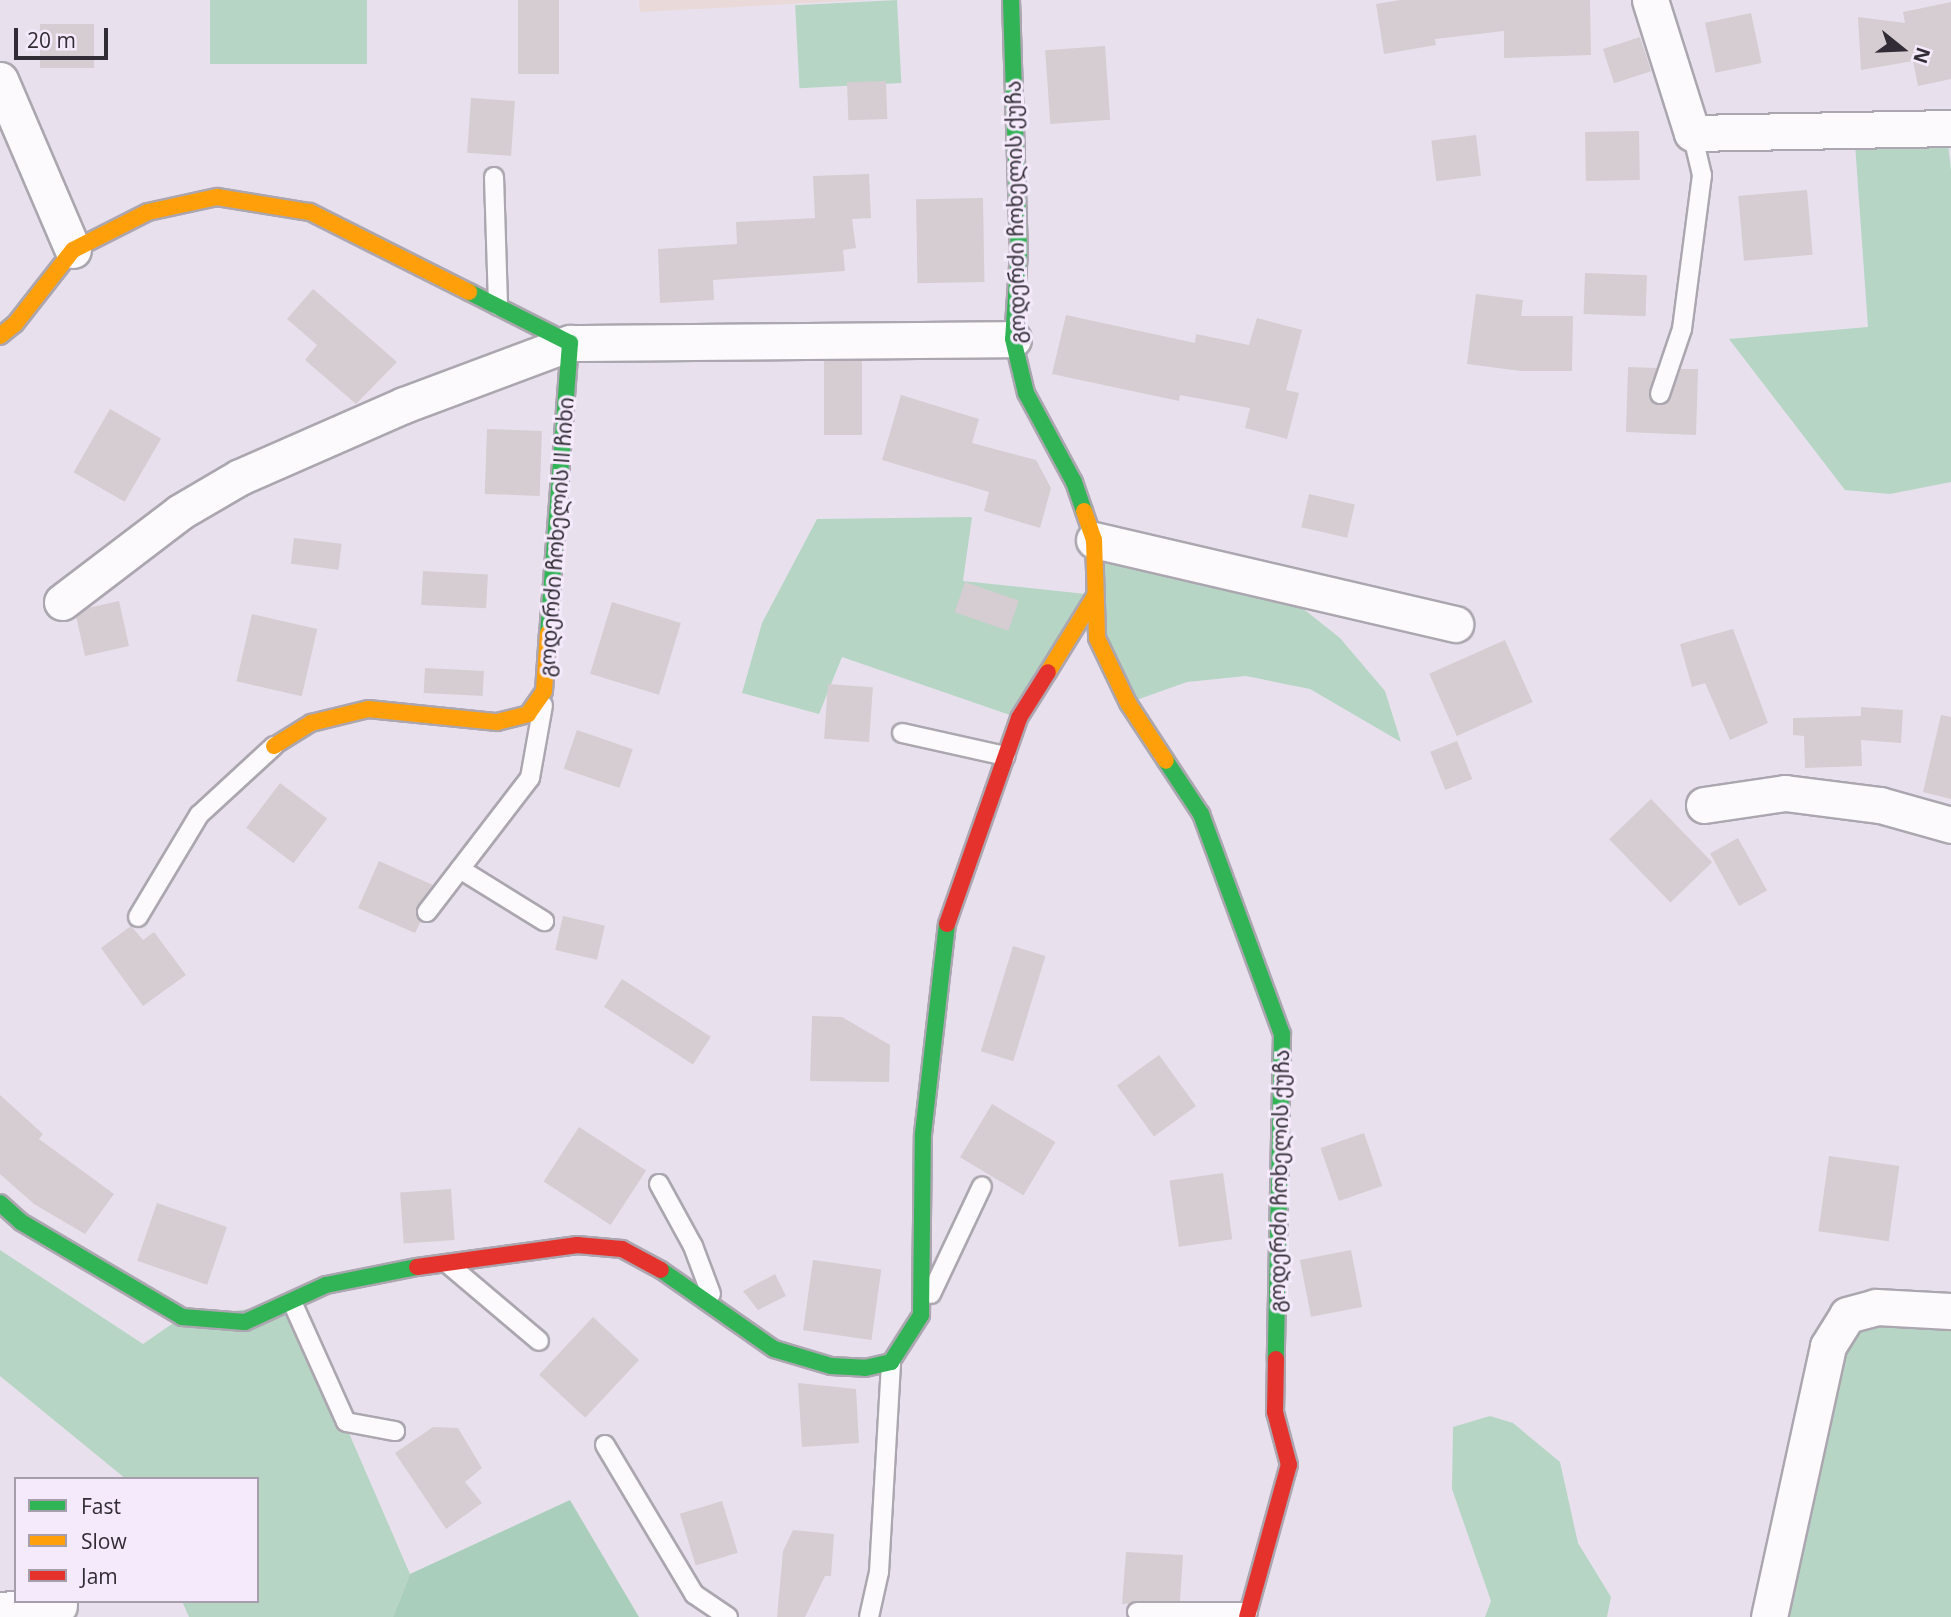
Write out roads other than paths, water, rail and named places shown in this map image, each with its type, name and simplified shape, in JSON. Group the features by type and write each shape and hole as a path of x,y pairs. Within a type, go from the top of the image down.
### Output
{"street":[{"name":"გოდერძი ჩოხელის ქუჩა","path":"1011,0 1019,252 1013,338 1026,393 1074,482 1094,540 1097,638 1128,703 1201,814 1282,1034 1275,1412 1289,1465 1248,1615"},
{"path":"1650,0 1692,133 1951,128"},
{"path":"0,80 73,250"},
{"path":"0,336 15,324 73,250 148,212 217,197 310,212 570,343"},
{"path":"62,602 180,512 240,477 404,405 570,343 1013,338"},
{"name":"გოდერძი ჩოხელის II ჩიხი","path":"274,746 311,723 368,709 497,722 528,714 544,691 570,343"},
{"path":"1094,540 1455,624"},
{"path":"0,1203 21,1222 182,1317 245,1322 293,1304 326,1285 367,1274 577,1245 622,1249 675,1277 717,1311 774,1349 831,1366 865,1368 891,1362 921,1315 923,1134 948,918 1019,718 1095,596"},
{"path":"1703,805 1785,793 1880,805 1951,825"},
{"path":"1769,1617 1828,1346 1847,1315 1876,1307 1951,1311"},
{"path":"0,1610 59,1606"}],"lane":[{"path":"1660,394 1682,329 1702,175 1692,133"},
{"path":"494,177 498,306"},
{"path":"426,912 530,778 540,746 544,691"},
{"path":"902,733 1005,756"},
{"path":"138,917 199,815 274,746"},
{"path":"460,869 544,921"},
{"path":"659,1184 693,1246 717,1311"},
{"path":"921,1315 982,1186"},
{"path":"447,1263 539,1341"},
{"path":"293,1304 346,1422 395,1431"},
{"path":"869,1617 879,1573 891,1362"},
{"path":"605,1445 695,1594 728,1617"},
{"path":"1137,1612 1248,1615"}]}
